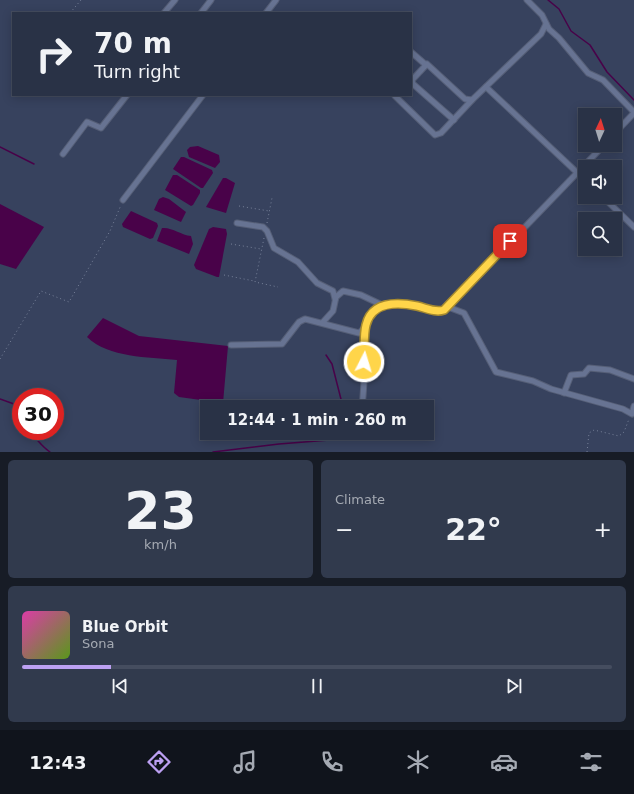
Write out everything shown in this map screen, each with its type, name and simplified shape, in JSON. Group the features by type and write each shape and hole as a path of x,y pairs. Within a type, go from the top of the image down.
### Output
{"street":[{"path":"165,12 175,0"},
{"path":"202,12 211,0"},
{"path":"267,12 276,0"},
{"path":"526,0 542,15 546,24 588,73 603,80 634,113 622,126"},
{"path":"395,96 435,135 442,133 472,100 541,34 546,24"},
{"path":"412,53 426,65 429,64 465,99 472,100"},
{"path":"426,65 413,79 413,84 454,120"},
{"path":"486,87 577,173"},
{"path":"63,154 87,122 101,128 127,96"},
{"path":"123,200 202,96"},
{"path":"323,322 333,311 336,297 343,291 356,294 382,305 405,304 439,311 448,307 597,152"},
{"path":"610,204 634,227"},
{"path":"236,223 263,227 266,230 274,248 298,262 316,283 333,291 336,300"},
{"path":"231,345 282,344 299,322 305,319 323,322 359,333 366,324 373,310 382,305"},
{"path":"448,307 464,313 496,372 533,381 564,393 623,409 632,414 634,406"},
{"path":"363,400 366,373 364,362 366,324"},
{"path":"564,393 571,375 584,374 589,368 610,370 634,379"}],"path":[{"path":"71,12 81,0"},
{"path":"255,282 272,198"},
{"path":"0,359 41,291 69,302 110,231 123,200"},
{"path":"239,206 269,211"},
{"path":"231,244 262,249"},
{"path":"224,276 278,287"},
{"path":"587,452 589,433 594,430 619,436 624,432 632,414"}],"shaded area":[{"path":"198,146 219,155 220,162 215,168 189,157 187,150 190,147"},
{"path":"181,157 212,170 213,173 203,188 173,169"},
{"path":"173,175 177,175 200,190 200,193 193,205 191,206 165,190"},
{"path":"223,178 235,183 226,213 206,207"},
{"path":"163,197 169,199 186,212 181,222 154,210 159,199"},
{"path":"0,204 44,227 16,269 0,264"},
{"path":"131,211 157,223 158,226 153,238 150,239 123,227 122,224"},
{"path":"213,227 226,229 227,234 219,277 196,269 194,265 209,229"},
{"path":"162,228 191,236 193,244 189,254 157,241"},
{"path":"103,318 139,336 228,346 223,400 201,400 179,397 174,393 177,360 117,353 96,344 87,337"}],"waterway":[{"path":"548,0 559,9 571,31 590,45 607,72 634,100"},
{"path":"0,147 34,164"},
{"path":"326,355 332,364 341,400"},
{"path":"0,399 12,403"},
{"path":"38,440 50,452"},
{"path":"213,452 329,440"}],"route":[{"path":"364,362 366,324 373,310 382,305 405,304 435,311 442,311 446,309 510,241"}]}
